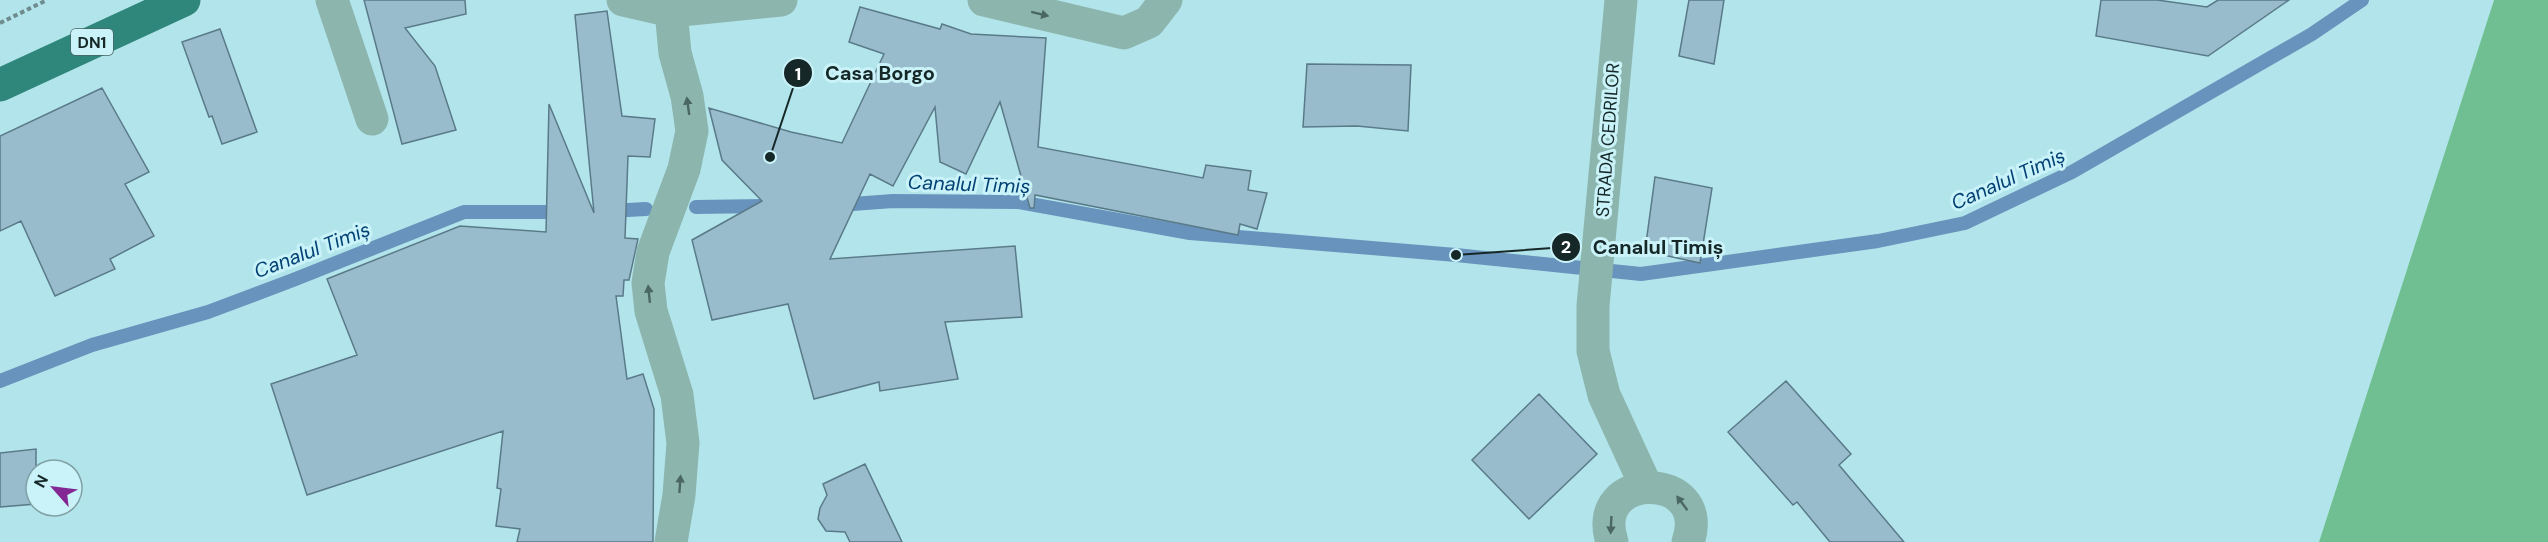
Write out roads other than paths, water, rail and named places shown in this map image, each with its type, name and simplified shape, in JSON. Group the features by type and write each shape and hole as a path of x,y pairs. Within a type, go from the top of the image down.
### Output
{"main road":[{"name":"DN1","path":"0,85 184,0"}],"street":[{"path":"332,0 372,119"},
{"path":"623,0 671,11 781,0"},
{"path":"984,0 1124,33 1149,22 1166,0"},
{"name":"STRADA CEDRILOR","path":"1621,0 1593,306 1593,351 1604,394 1646,486"},
{"path":"671,11 675,53 687,96 692,131 684,169 653,252 648,283 651,311 676,395 683,443 680,495 671,542"},
{"path":"1612,542 1609,520 1614,507 1633,489 1646,486 1660,487 1672,492 1682,501 1689,513 1690,541"}],"waterway":[{"name":"Canalul Timiș","path":"839,205 893,201 1019,202 1190,233 1456,255 1641,274 1878,241 1965,223 2072,172 2312,34 2362,0"},
{"name":"Canalul Timiș","path":"696,207 772,206"},
{"name":"Canalul Timiș","path":"609,211 646,209"},
{"name":"Canalul Timiș","path":"0,381 92,345 208,312 464,212 563,212"}],"place":[{"name":"Casa Borgo","path":"770,157"},
{"name":"Canalul Timiș","path":"1456,255"}]}
